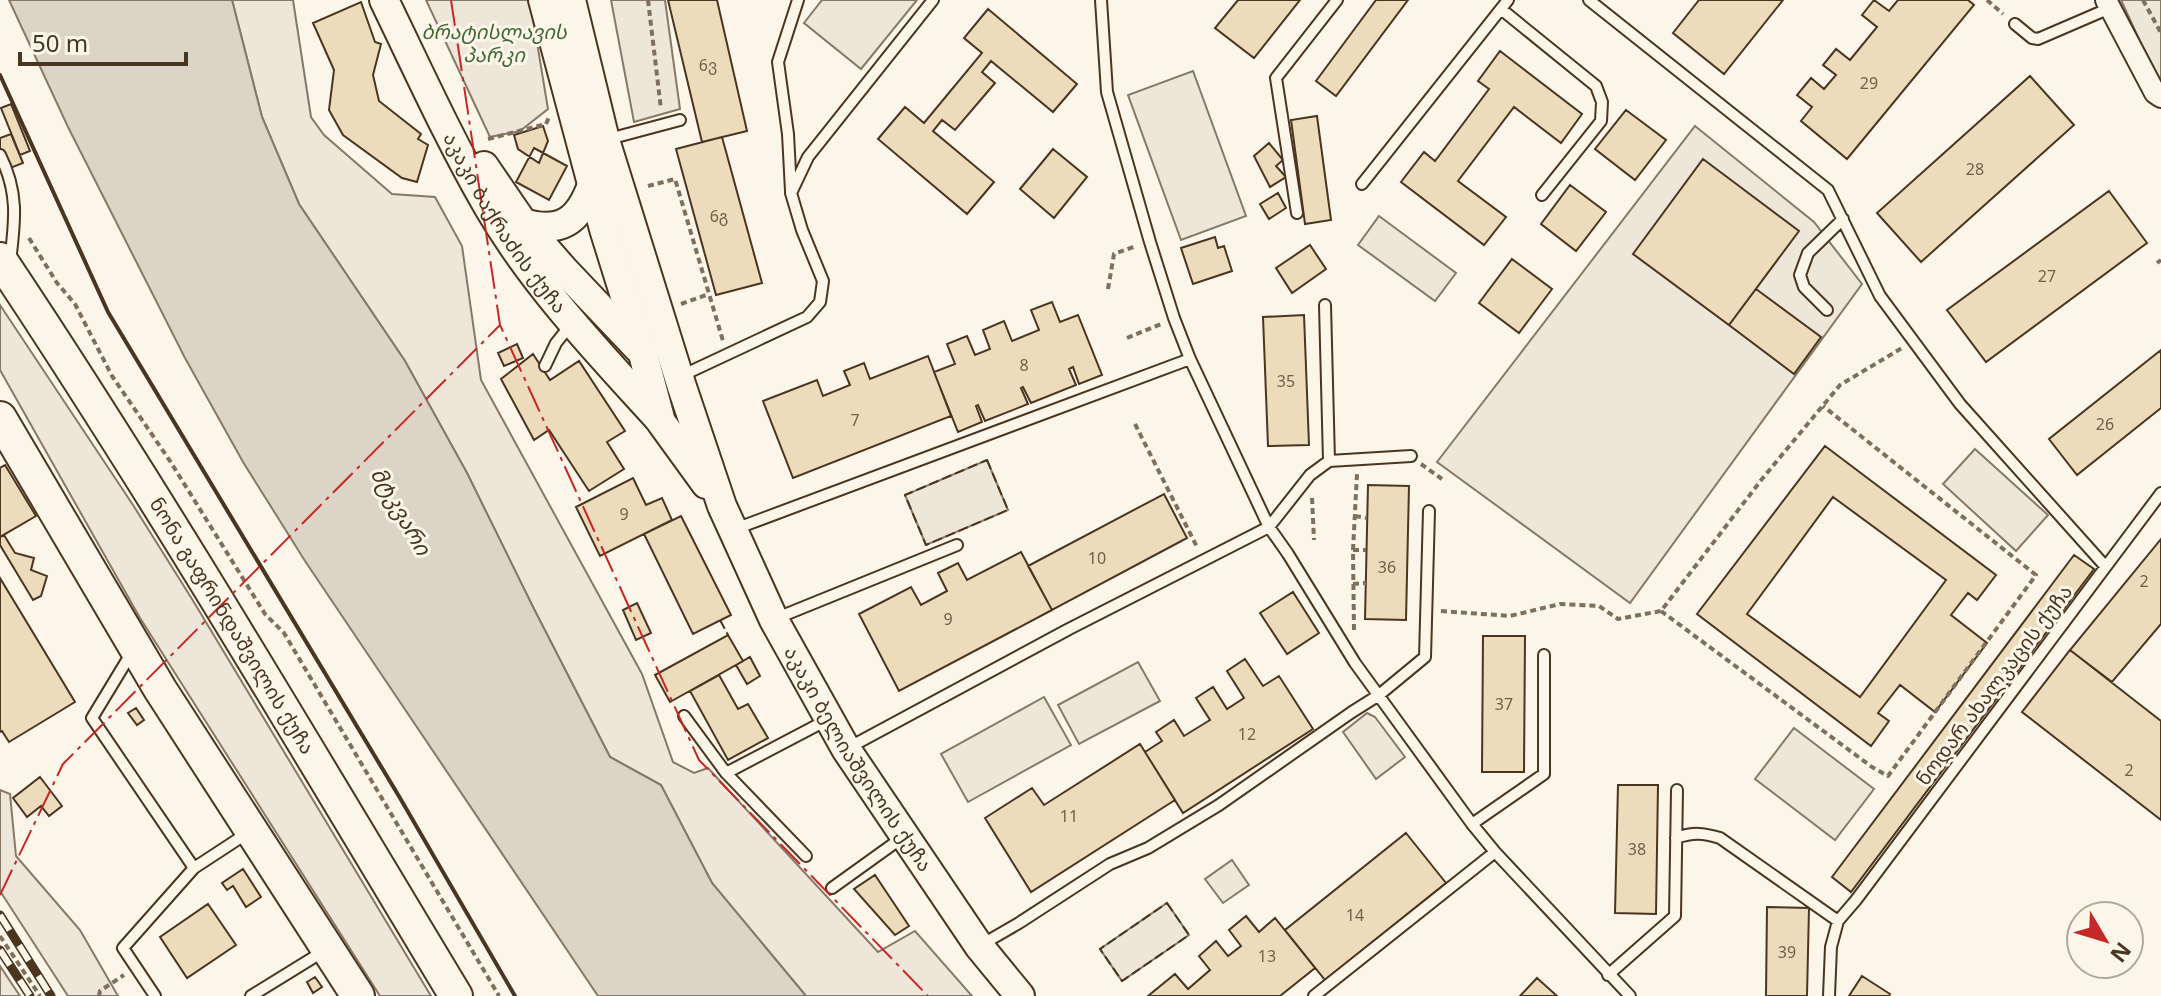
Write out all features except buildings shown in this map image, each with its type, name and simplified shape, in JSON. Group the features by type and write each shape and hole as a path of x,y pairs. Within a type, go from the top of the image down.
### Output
{"main road":[{"name":"აკაკი ბაქრაძის ქუჩა","path":"384,0 451,138 490,209 540,282 661,422"},
{"name":"აკაკი ბაქრაძის ქუჩა","path":"404,0 475,153 523,223 643,354 681,382"},
{"name":"აკაკი ბელიაშვილის ქუჩა","path":"543,0 592,185 661,422 727,518"},
{"name":"აკაკი ბელიაშვილის ქუჩა","path":"571,0 605,140 727,518 774,620 846,749 979,946 1020,996"},
{"path":"523,223 539,228 567,223 578,213 592,185"},
{"name":"ნონა გაფრინდაშვილის ქუჩა","path":"4,265 119,442 456,996"},
{"path":"0,418 160,689 358,996"}],"street":[{"path":"2108,4 2159,99"}],"lane":[{"path":"681,382 727,355 807,317 820,302 823,281 791,193 788,134 778,62 798,0"},
{"path":"791,193 808,157 933,0"},
{"path":"1101,0 1107,92 1174,318 1190,359 1269,527 1355,663 1472,824 1626,994"},
{"path":"1297,213 1276,78 1337,0"},
{"path":"1589,0 1828,190 1880,296 1960,404 2105,566"},
{"path":"1362,184 1504,4 1596,86 1602,102 1601,121 1542,195"},
{"path":"2015,24 2032,38 2038,39 2108,4"},
{"path":"605,140 680,120"},
{"path":"0,155 9,174 16,217 4,265"},
{"path":"1827,310 1804,287 1800,275 1808,253 1843,219"},
{"path":"1325,305 1329,461"},
{"path":"545,366 556,343 573,322"},
{"path":"727,518 1190,359"},
{"path":"846,749 1069,629 1269,527 1310,475 1329,461 1411,456"},
{"name":"ნოდარ ახალკაცის ქუჩა","path":"1838,921 2161,493"},
{"path":"979,946 1110,864 1148,848 1219,805 1379,695 1425,657 1429,511"},
{"path":"774,620 957,545"},
{"path":"135,647 92,718 194,868"},
{"path":"1472,824 1544,774 1544,655"},
{"path":"684,716 726,773 806,856"},
{"path":"726,773 829,719"},
{"path":"1608,975 1675,916 1677,790"},
{"path":"155,996 123,948 194,868 251,831"},
{"path":"1676,838 1702,832 1720,838 1838,921 1831,947 1829,996"},
{"path":"832,888 904,836"},
{"path":"1314,996 1495,852"},
{"path":"251,996 327,949"}],"path":[{"path":"648,0 663,124"},
{"path":"1987,0 2015,24"},
{"path":"2143,0 2161,33"},
{"path":"488,139 546,124"},
{"path":"648,186 675,179 727,355"},
{"path":"16,217 57,283 75,304 112,376 170,461 265,614 284,633 499,996"},
{"path":"1108,289 1114,254 1150,242"},
{"path":"680,305 709,294"},
{"path":"1127,338 1174,318"},
{"path":"1426,610 1510,616 1560,604 1599,606 1618,619 1661,611 1762,479 1840,385 1914,342"},
{"path":"1661,611 1888,776 2036,575 1823,406"},
{"path":"1135,424 1204,560"},
{"path":"1411,456 1442,479"},
{"path":"1355,663 1353,550 1358,460"},
{"path":"1310,475 1314,540"},
{"path":"1355,516 1367,518"},
{"path":"1353,550 1366,550"},
{"path":"1353,584 1366,583"},
{"path":"0,936 40,996"},
{"path":"99,996 100,991 110,985"}],"green space":[{"path":"232,0 293,0 311,117 324,135 392,194 435,197 462,246 481,380 642,674 673,762 694,773 708,768 878,952 915,931 972,996 806,996 712,883 661,785 610,757 467,473 405,361 299,204 262,117"},
{"name":"ბრატისლავის პარკი","path":"426,0 530,0 548,109 520,131 490,137"},
{"path":"611,0 665,0 680,109 634,122"},
{"path":"822,0 917,0 861,69 804,23"},
{"path":"2121,0 2161,0 2161,81 2157,78"},
{"path":"1193,71 1246,216 1181,240 1128,95"},
{"path":"1695,126 1814,222 1862,284 1630,603 1437,462"},
{"path":"1379,216 1456,273 1435,301 1358,245"},
{"path":"0,305 192,599 431,996 380,996 140,618 0,370"},
{"path":"1975,449 2048,515 2016,551 1943,484"},
{"path":"987,460 1008,510 926,545 905,495"},
{"path":"1138,662 1160,701 1079,744 1058,705"},
{"path":"1044,697 1071,745 968,802 941,754"},
{"path":"1367,713 1375,717 1405,757 1376,779 1343,732"},
{"path":"1794,728 1874,789 1835,840 1755,779"},
{"path":"0,790 10,794 16,856 80,930 118,996 68,996 0,891"},
{"path":"1232,860 1249,885 1223,903 1205,879"},
{"path":"1167,903 1189,935 1122,981 1100,949"},
{"path":"0,966 20,996 0,996"}],"water":[{"name":"მტკვარი","path":"9,0 232,0 262,117 299,204 405,361 467,473 610,757 661,785 712,883 806,996 598,996 305,561 243,462 185,358 68,127"}],"railway":[{"path":"0,915 51,996"},
{"path":"0,950 30,996"}],"fence":[{"path":"987,460 1008,510 926,545 905,495 987,460"},
{"path":"720,620 728,635"},
{"path":"1167,903 1189,935 1122,981 1100,949 1167,903"}],"wall":[{"path":"0,75 108,312 400,798 515,996"}],"power":[{"path":"451,0 500,325 699,760 928,996"},
{"path":"0,895 63,764 500,325"}]}
